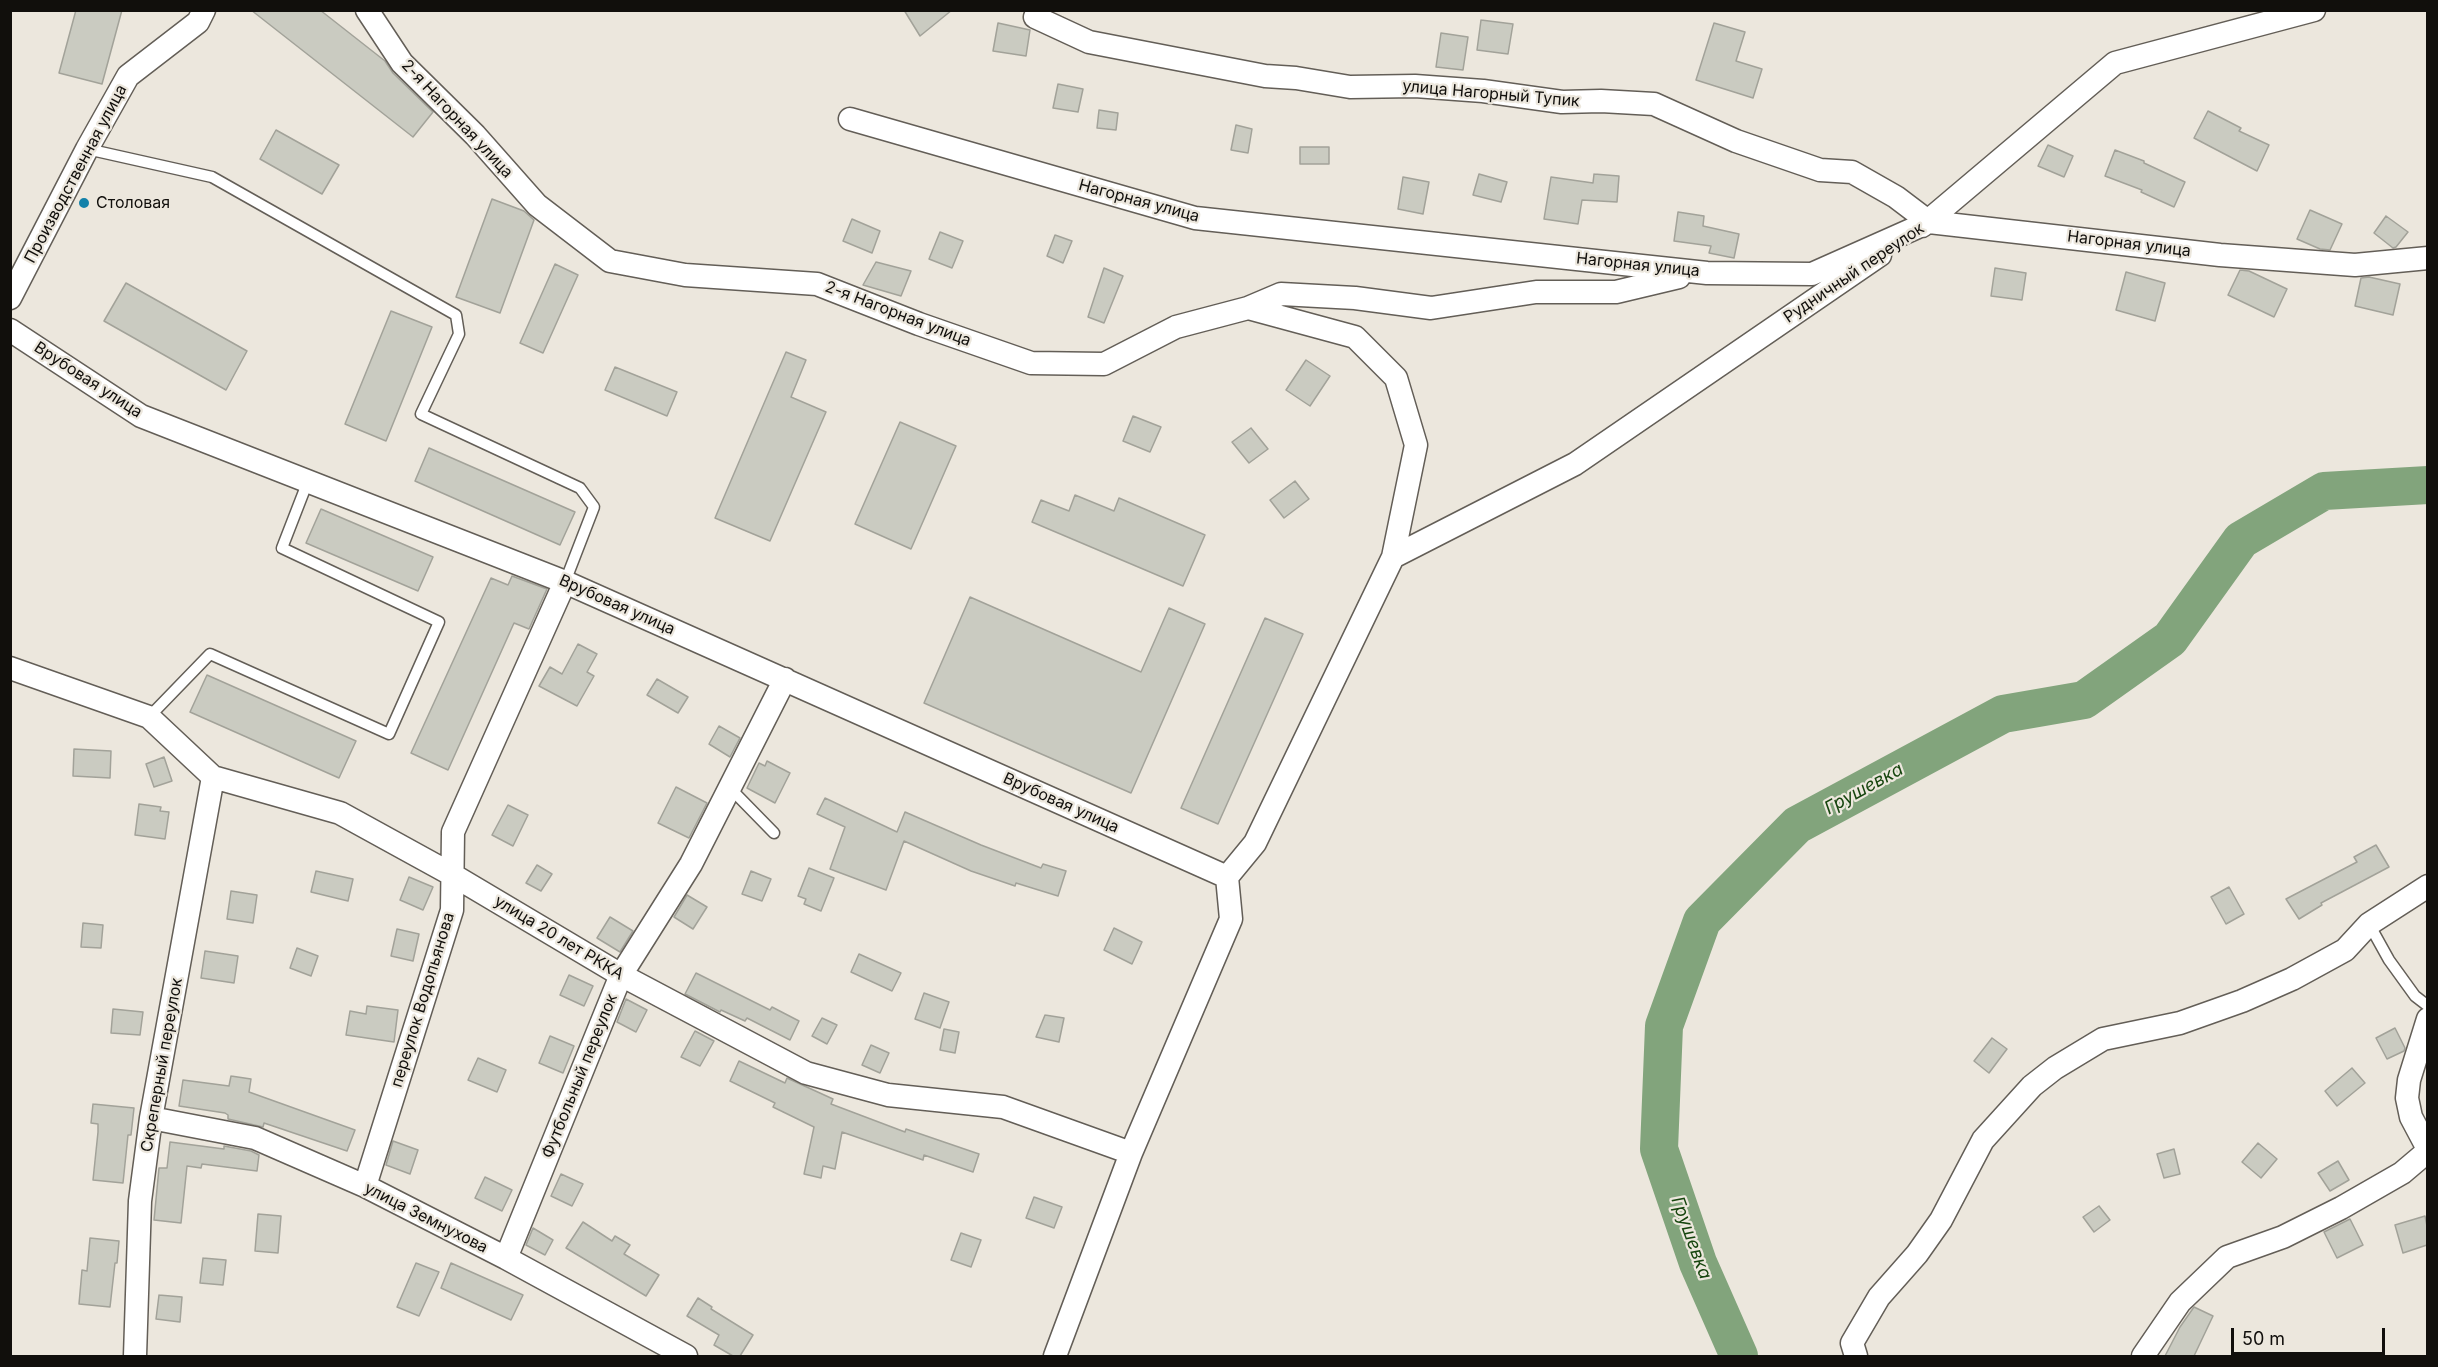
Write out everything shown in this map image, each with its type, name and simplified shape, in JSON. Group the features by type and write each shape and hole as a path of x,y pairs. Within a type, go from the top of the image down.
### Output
{"street":[{"name":"Производственная улица","path":"10,298 87,149 128,76 198,22 204,10"},
{"name":"2-я Нагорная улица","path":"367,10 402,63 475,135 537,205 610,261 685,275 817,284 919,324 1031,363 1104,364 1176,327 1248,308 1355,337 1396,378 1416,445 1392,556"},
{"name":"Рудничный переулок","path":"1392,556 1575,464 1929,222 2115,63 2314,10"},
{"name":"улица Нагорный Тупик","path":"1035,17 1089,42 1265,76 1296,78 1350,87 1416,86 1483,91 1562,102 1601,101 1654,104 1736,141 1820,170 1852,172 1896,196 1929,222"},
{"name":"Нагорная улица","path":"850,119 1195,218 1707,273 1812,274 1929,222 2242,257 2355,265 2427,258"},
{"path":"1248,308 1281,294 1355,298 1431,308 1536,292 1616,292 1668,278 1707,273"},
{"name":"Врубовая улица","path":"10,330 141,416 565,582 1227,877"},
{"path":"1055,1356 1131,1153 1231,920 1227,877 1255,843 1392,556"},
{"name":"переулок Водопьянова","path":"365,1186 452,910 453,832 565,582"},
{"name":"улица 20 лет РККА","path":"10,668 149,717 213,777 340,813 451,874 621,975 806,1073 888,1095 1003,1107 1131,1153"},
{"name":"Футбольный переулок","path":"506,1258 621,975 691,864 785,679"},
{"name":"Скреперный переулок","path":"135,1356 140,1201 151,1118 213,777"},
{"path":"1856,1356 1852,1343 1879,1297 1917,1254 1941,1220 1983,1140 2032,1086 2055,1068 2103,1039 2180,1023 2242,1001 2292,979 2345,950 2369,924 2427,886"},
{"path":"2144,1356 2180,1302 2227,1257 2283,1237 2341,1208 2402,1173 2427,1150 2411,1117 2407,1098 2409,1080 2427,1019"},
{"name":"улица Земнухова","path":"151,1118 255,1138 365,1186 506,1258 686,1356"}],"lane":[{"path":"87,149 212,177 456,315 459,334 421,414 580,488 594,507 565,582"},
{"path":"149,717 210,654 389,734 439,622 282,548 308,481"},
{"path":"730,788 774,833"},
{"path":"2369,924 2389,960 2415,996 2427,1006"}],"building":[{"path":"76,10 122,10 102,84 59,73"},
{"path":"251,10 320,10 385,61 393,73 433,112 413,137"},
{"path":"904,10 952,10 920,36"},
{"path":"1481,20 1513,24 1508,54 1477,50"},
{"path":"998,23 1030,30 1026,56 993,51"},
{"path":"1714,23 1745,32 1736,61 1762,69 1753,98 1696,80"},
{"path":"1441,33 1468,37 1463,70 1436,67"},
{"path":"1058,84 1083,89 1078,112 1053,108"},
{"path":"1099,110 1118,113 1116,130 1097,128"},
{"path":"2208,111 2241,128 2239,131 2269,145 2257,171 2194,138"},
{"path":"1236,125 1252,129 1248,153 1231,150"},
{"path":"276,130 339,165 322,194 260,159"},
{"path":"2048,145 2073,156 2064,177 2038,166"},
{"path":"1300,147 1329,147 1329,164 1300,164"},
{"path":"2115,150 2144,161 2185,182 2174,207 2141,192 2142,190 2105,176"},
{"path":"1479,174 1507,182 1501,202 1473,195"},
{"path":"1594,174 1619,176 1617,202 1582,200 1578,224 1544,219 1551,177 1593,183"},
{"path":"1403,177 1429,182 1423,214 1398,209"},
{"path":"492,199 524,211 534,220 500,313 456,297"},
{"path":"2310,210 2342,224 2330,250 2320,249 2297,239"},
{"path":"1678,212 1704,216 1703,226 1739,234 1734,258 1709,253 1711,246 1674,241"},
{"path":"2386,216 2408,232 2393,248 2374,233"},
{"path":"852,219 880,231 872,253 843,241"},
{"path":"940,232 963,241 952,268 929,259"},
{"path":"1055,235 1072,241 1063,263 1047,256"},
{"path":"876,262 911,271 901,296 863,285"},
{"path":"555,264 578,275 543,353 520,343"},
{"path":"1104,268 1123,276 1104,323 1088,317"},
{"path":"1995,268 2026,273 2022,300 1991,296"},
{"path":"2240,270 2249,271 2287,289 2274,317 2228,295"},
{"path":"2126,272 2165,283 2155,321 2116,310"},
{"path":"2369,277 2400,284 2393,315 2355,306 2361,278"},
{"path":"126,283 247,351 226,390 104,321"},
{"path":"391,311 432,327 386,441 345,424"},
{"path":"786,352 806,360 791,397 826,412 770,541 715,518"},
{"path":"1306,360 1330,376 1310,406 1286,390"},
{"path":"615,367 677,392 667,416 605,390"},
{"path":"1133,416 1161,427 1150,452 1123,441"},
{"path":"900,422 956,446 911,549 855,524"},
{"path":"1251,428 1268,449 1249,463 1232,442"},
{"path":"429,448 575,512 560,545 415,481"},
{"path":"1295,481 1309,499 1284,518 1270,500"},
{"path":"1075,495 1114,511 1119,498 1205,535 1183,586 1032,522 1041,500 1069,511"},
{"path":"321,509 433,557 418,591 306,543"},
{"path":"512,576 547,589 529,629 514,623 448,770 411,753 491,578 508,585"},
{"path":"970,597 1141,672 1169,608 1205,624 1131,793 924,703"},
{"path":"1265,618 1303,634 1218,824 1181,808"},
{"path":"578,644 597,654 587,672 594,676 577,706 539,686 550,667 562,674"},
{"path":"207,675 356,741 339,778 190,712"},
{"path":"657,679 688,697 678,713 647,695"},
{"path":"719,726 740,738 730,757 709,744"},
{"path":"74,749 111,751 110,778 73,776"},
{"path":"164,757 172,781 154,787 146,764"},
{"path":"767,761 790,773 775,803 747,788 759,763 765,766"},
{"path":"676,787 707,803 689,838 658,823"},
{"path":"825,798 897,832 905,812 1041,868 1043,864 1066,871 1058,896 1016,883 1015,886 971,871 904,841 886,890 830,869 845,827 817,814"},
{"path":"139,804 161,807 160,811 169,812 165,839 135,835"},
{"path":"508,805 528,815 513,846 492,835"},
{"path":"2376,845 2389,867 2321,903 2322,905 2299,919 2286,899 2357,862 2354,857"},
{"path":"537,865 552,874 541,891 526,883"},
{"path":"809,868 834,878 821,911 804,904 806,899 798,896"},
{"path":"316,871 353,879 348,901 311,892"},
{"path":"751,871 771,879 762,901 742,894"},
{"path":"409,877 433,887 423,910 400,900"},
{"path":"2229,887 2244,914 2226,924 2211,897"},
{"path":"231,891 257,895 253,923 227,919"},
{"path":"687,895 707,907 693,929 674,917"},
{"path":"610,917 633,931 620,952 597,938"},
{"path":"83,923 103,925 101,948 81,947"},
{"path":"1114,928 1142,942 1132,964 1104,950"},
{"path":"397,929 419,934 413,961 391,956"},
{"path":"297,948 318,956 311,976 290,968"},
{"path":"205,951 238,956 234,983 201,978"},
{"path":"859,954 901,973 892,991 851,972"},
{"path":"696,973 770,1010 772,1007 799,1021 790,1040 747,1018 745,1021 721,1010 720,1012 685,994"},
{"path":"569,975 593,986 584,1006 560,995"},
{"path":"924,993 949,1002 940,1028 915,1019"},
{"path":"626,999 647,1010 636,1032 617,1022"},
{"path":"367,1006 398,1010 394,1042 346,1035 350,1011 366,1014"},
{"path":"113,1009 143,1012 140,1035 111,1033"},
{"path":"1045,1015 1064,1018 1059,1042 1036,1037"},
{"path":"822,1018 837,1025 827,1044 812,1036"},
{"path":"2395,1028 2405,1048 2404,1051 2387,1059 2376,1038"},
{"path":"944,1029 959,1032 955,1053 940,1050"},
{"path":"695,1031 714,1041 700,1066 681,1057"},
{"path":"550,1036 574,1046 563,1073 539,1063"},
{"path":"1992,1038 2007,1049 1989,1073 1974,1061"},
{"path":"871,1045 889,1053 880,1073 862,1065"},
{"path":"478,1058 506,1070 497,1092 468,1080"},
{"path":"739,1061 785,1083 787,1078 833,1099 831,1104 905,1132 906,1129 979,1154 973,1172 924,1155 923,1160 842,1132 835,1169 823,1166 821,1178 804,1174 814,1127 773,1107 775,1103 730,1081"},
{"path":"2352,1068 2365,1083 2337,1106 2325,1091"},
{"path":"231,1076 251,1079 249,1092 355,1130 347,1151 264,1123 263,1127 228,1119 225,1113 179,1106 183,1080 229,1086"},
{"path":"93,1104 134,1108 131,1135 128,1135 123,1183 93,1180 98,1124 91,1123"},
{"path":"393,1141 418,1150 410,1174 386,1165"},
{"path":"170,1142 224,1149 224,1146 251,1151 259,1155 257,1171 202,1164 201,1168 187,1166 181,1223 154,1220 159,1168 167,1168"},
{"path":"2258,1143 2277,1159 2261,1178 2242,1162"},
{"path":"2174,1149 2180,1174 2164,1178 2157,1154"},
{"path":"2338,1161 2349,1180 2330,1191 2318,1173"},
{"path":"561,1174 583,1184 572,1206 551,1196"},
{"path":"485,1177 512,1190 502,1211 475,1198"},
{"path":"1034,1197 1062,1207 1054,1228 1026,1218"},
{"path":"2099,1206 2110,1220 2094,1232 2083,1217"},
{"path":"258,1214 281,1216 278,1253 255,1251"},
{"path":"2425,1216 2427,1245 2403,1253 2395,1225"},
{"path":"2350,1219 2363,1245 2337,1258 2324,1232"},
{"path":"583,1222 612,1241 615,1236 630,1245 624,1254 659,1275 646,1296 566,1248"},
{"path":"533,1228 553,1240 545,1255 526,1245"},
{"path":"961,1233 981,1240 971,1267 951,1260"},
{"path":"90,1238 119,1241 110,1307 79,1304 82,1270 87,1271"},
{"path":"203,1258 226,1260 223,1285 200,1283"},
{"path":"416,1263 439,1272 419,1316 397,1307"},
{"path":"451,1263 523,1295 511,1320 441,1288"},
{"path":"159,1295 182,1297 180,1322 156,1319"},
{"path":"698,1298 712,1307 711,1309 753,1335 740,1356 733,1356 714,1345 719,1335 687,1316"},
{"path":"2194,1307 2213,1316 2194,1356 2165,1356 2180,1327"}],"waterway":[{"name":"Грушевка","path":"1739,1356 1698,1263 1659,1149 1664,1026 1702,921 1797,825 2003,714 2084,700 2170,639 2241,540 2324,491 2428,485"}],"place":[{"name":"Столовая","path":"84,203"}]}
